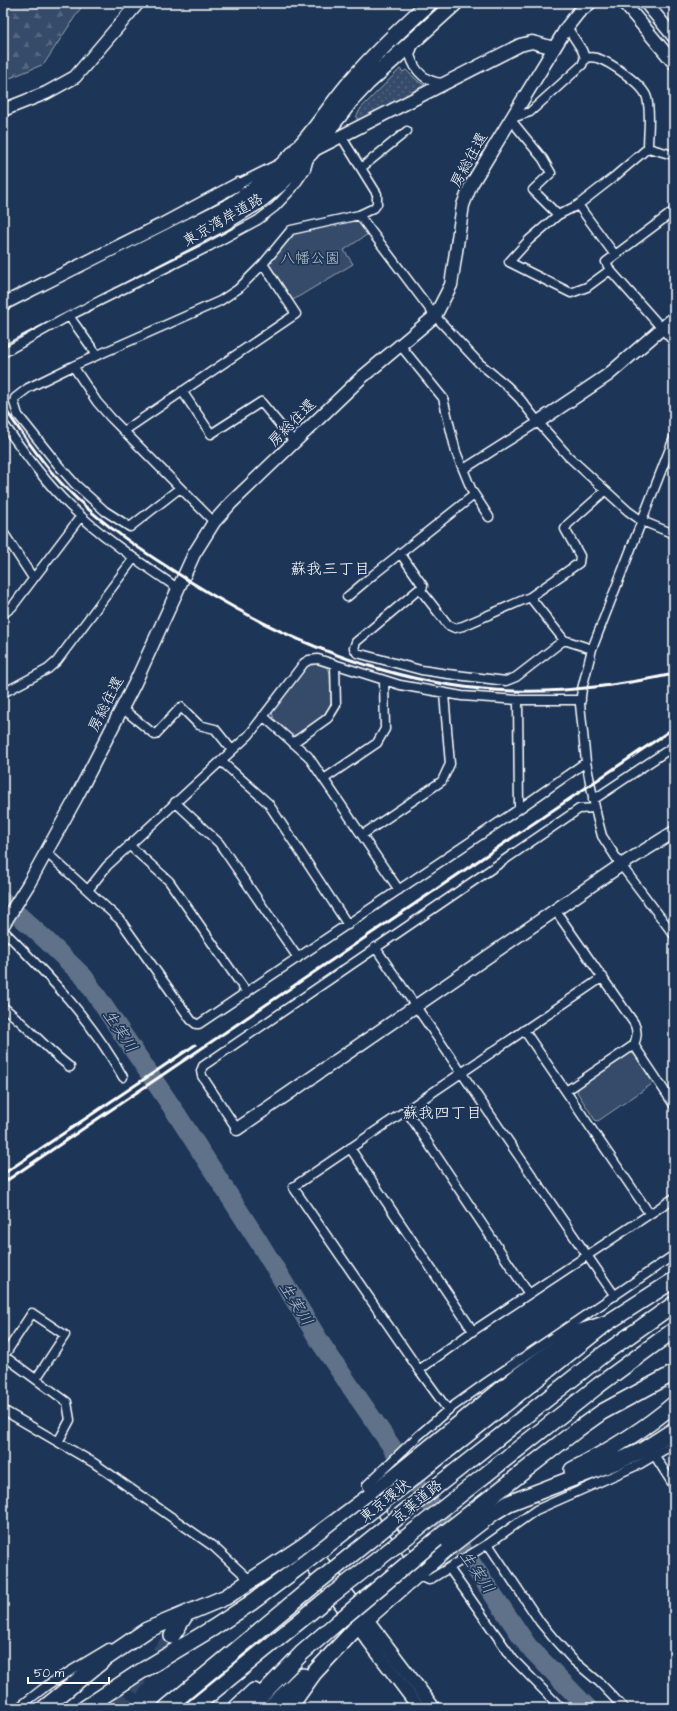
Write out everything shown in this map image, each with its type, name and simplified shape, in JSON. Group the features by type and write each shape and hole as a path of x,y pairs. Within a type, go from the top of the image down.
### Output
{"highway":[{"name":"東京湾岸道路","path":"3,336 223,223 256,196 304,142 349,84 401,29 429,3"},
{"name":"東京湾岸道路","path":"3,321 225,208 256,196 280,184 311,152 351,100 455,3"},
{"path":"653,1293 674,1269"},
{"path":"44,1708 106,1658 147,1630 169,1619 186,1614 226,1596 303,1546 371,1495 391,1470 427,1459 519,1375 577,1333 608,1323 674,1280"},
{"name":"京葉道路","path":"166,1708 444,1480 605,1353 674,1304"},
{"name":"京葉道路","path":"193,1708 323,1602 599,1385 674,1330"},
{"path":"236,1708 470,1511 560,1442 602,1412 674,1373"},
{"path":"535,1492 554,1479 585,1463 620,1442 652,1421 674,1404"},
{"path":"289,1708 314,1673 341,1642 419,1572 477,1526 510,1503 630,1456 674,1430"},
{"name":"東京環状","path":"85,1708 251,1603 302,1565 427,1459"},
{"path":"172,1636 186,1614"},
{"path":"270,1708 322,1655 341,1642"},
{"path":"249,1708 302,1653"},
{"path":"94,1708 120,1685"}],"street":[{"path":"3,110 46,93 75,76 138,3"},
{"name":"房総往還","path":"3,925 28,885 76,798 122,708 179,589 194,554 214,522 361,378 435,316 451,285 463,205 471,185 567,28 578,13 590,3"},
{"path":"624,3 674,64"},
{"path":"646,3 674,37"},
{"path":"558,215 533,190 551,173 543,159 511,119 530,112 582,65 585,58 582,50 567,28"},
{"path":"418,37 412,47 410,55 412,62 424,78 443,83"},
{"path":"3,304 163,224 271,166 311,152 443,83 526,42 537,42 554,48"},
{"path":"585,58 592,57 606,61 644,90 647,97 649,110 648,148 578,205 558,215 529,240 509,262 571,292 587,287 610,270"},
{"path":"361,168 407,131"},
{"path":"180,488 136,524 130,527 100,506 75,484 58,466 18,415 14,402 15,398 28,388 73,366 220,301 238,289 263,264 291,230 359,215 374,208 377,204 377,194 341,136"},
{"path":"648,148 674,155"},
{"path":"3,353 69,316 232,235 258,220 275,208 293,188 306,169 311,152"},
{"path":"578,205 615,255"},
{"path":"674,211 606,262 610,270 674,342"},
{"path":"359,215 435,316 479,363 520,399 568,456 605,491 642,521 674,534"},
{"path":"124,431 257,342 296,314 263,264"},
{"path":"69,316 97,355"},
{"path":"464,469 608,375 674,318"},
{"path":"400,345 442,398 456,452 474,495 489,517"},
{"path":"73,366 97,402 214,522"},
{"path":"182,391 211,434 261,402 295,443"},
{"path":"3,423 40,473 80,516 106,538 179,589"},
{"path":"674,438 592,649 581,700 586,762 602,836 621,865 674,935"},
{"path":"421,591 448,625 455,628 463,626 530,597 579,563 580,556 565,528 605,491"},
{"path":"347,597 474,495"},
{"path":"3,614 9,610 80,516"},
{"path":"3,532 33,578"},
{"path":"400,553 423,586 421,591"},
{"path":"3,694 48,669 57,661 134,558"},
{"path":"421,591 416,591 356,642 354,651 384,661 421,670 506,681 516,677 564,640"},
{"path":"530,597 564,640 592,649"},
{"path":"88,890 106,866 249,735 304,663 309,660 318,659 407,687 444,694 518,700 581,700"},
{"path":"293,743 328,718 336,705 335,665"},
{"path":"324,779 377,743 386,729 384,680"},
{"path":"362,835 442,781 450,764 444,694"},
{"path":"518,700 519,810"},
{"path":"122,708 155,735 181,707 198,725 215,730 232,750"},
{"path":"263,716 308,756 399,890"},
{"path":"674,746 594,804 579,809 203,1066 201,1071 202,1076 236,1129 621,865 674,832"},
{"path":"221,761 268,803 348,925"},
{"path":"46,852 120,920 193,1023 199,1024 203,1023 519,810 586,762"},
{"path":"175,802 219,843 298,958"},
{"path":"129,845 169,881 247,993"},
{"path":"555,910 634,1023 637,1037 634,1046 566,1091"},
{"path":"3,930 44,971 80,1012 112,1057 123,1076"},
{"path":"375,948 615,1296"},
{"path":"448,1410 293,1187 603,977"},
{"path":"3,1007 70,1067"},
{"path":"524,1030 649,1213"},
{"path":"634,1046 674,1105"},
{"path":"406,1110 529,1294"},
{"path":"350,1148 473,1331"},
{"path":"419,1370 473,1331 588,1256 649,1213 674,1198"},
{"path":"391,1470 418,1436 448,1410 674,1256"},
{"path":"36,1379 65,1335 32,1313 4,1356 67,1402 70,1420 58,1442"},
{"path":"3,1410 94,1463 214,1546 251,1581"},
{"path":"371,1495 423,1578 429,1580 488,1544 536,1510 616,1476 655,1456 674,1444"},
{"path":"655,1456 674,1486"},
{"path":"488,1544 540,1622 554,1639 574,1661 624,1708"},
{"path":"303,1546 318,1557 419,1708"},
{"path":"449,1568 513,1659 561,1708"},
{"path":"362,1622 434,1708"},
{"path":"18,1708 55,1680 119,1642 147,1630"}],"green space":[{"path":"3,3 84,3 44,64 3,81"},
{"path":"400,69 403,72 406,70 419,82 425,85 358,121 356,117 361,108"},
{"name":"八幡公園","path":"358,217 368,234 344,250 353,264 293,300 269,264 292,234"},
{"path":"314,663 326,667 330,672 331,704 325,715 297,735 290,735 274,720 272,711 307,666"},
{"path":"630,1053 634,1054 653,1082 652,1084 598,1121 595,1120 577,1092 579,1087"}],"waterway":[{"name":"生実川","path":"3,901 84,977 176,1113 259,1242 322,1345 528,1646 588,1708"}],"tunnel":[{"path":"117,1708 172,1636"}],"railway":[{"path":"3,406 53,474 73,495 112,529 154,559 208,593 290,636 333,654 421,680 467,687 513,691 554,691 594,687 634,682 674,674"},
{"path":"3,1183 674,728"},
{"path":"3,1174 195,1045"}],"district":[{"name":"蘇我三丁目","path":"330,569"},
{"name":"蘇我四丁目","path":"442,1113"}]}
